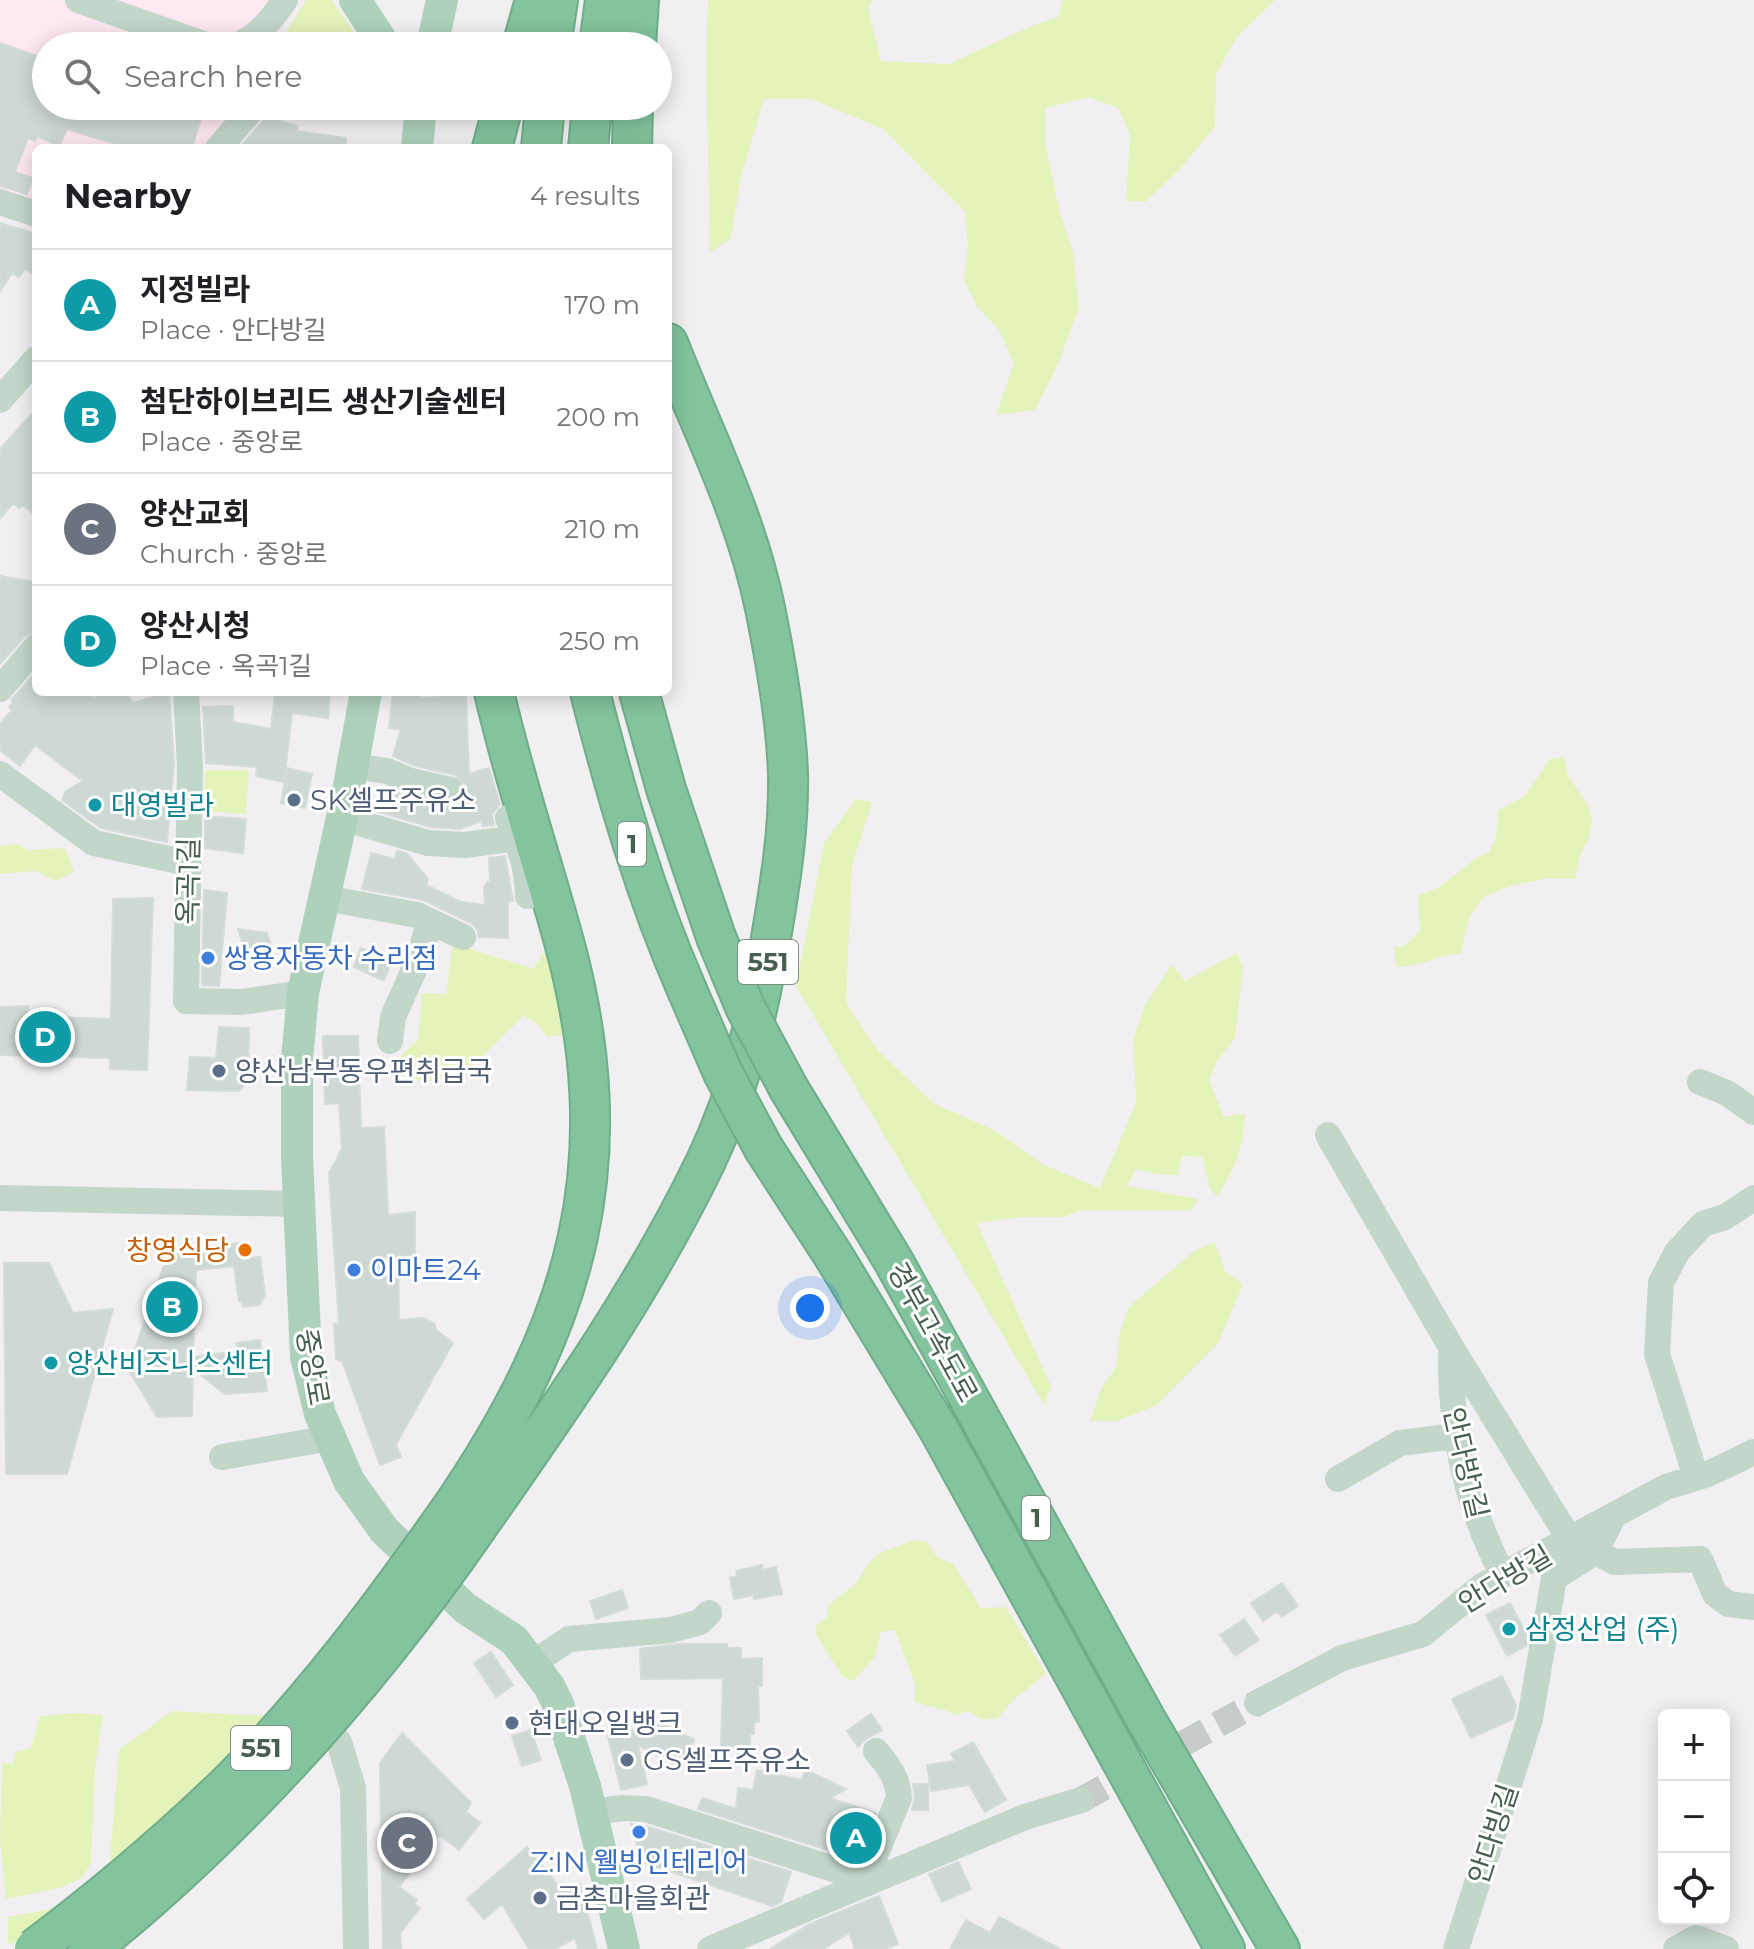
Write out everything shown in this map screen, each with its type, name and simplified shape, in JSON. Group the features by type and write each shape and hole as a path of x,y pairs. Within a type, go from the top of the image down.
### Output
{"highway":[{"path":"526,32 535,0"},
{"path":"553,32 558,0"},
{"path":"601,32 605,0"},
{"path":"637,32 639,0"},
{"path":"493,144 499,120"},
{"path":"541,144 544,120"},
{"path":"588,144 591,120"},
{"path":"632,144 633,120"},
{"name":"551","path":"34,1949 105,1896 230,1782 464,1518 614,1324 678,1215 707,1159 729,1104 752,1034 780,887 788,774 782,705 765,605 733,499 672,353"},
{"name":"551","path":"89,1949 164,1887 297,1756 414,1616 464,1518 504,1424 554,1321 572,1268 584,1216 592,1150 591,1096 583,1031 564,940 529,829 495,696"},
{"name":"경부고속도로","path":"591,696 636,857 663,935 723,1073 764,1149 833,1255 938,1428 1225,1949"},
{"name":"경부고속도로","path":"640,696 666,789 716,937 745,1007 789,1089 894,1262 1152,1730 1280,1949"}],"main road":[{"path":"355,0 376,32"},
{"path":"435,32 442,0"},
{"path":"417,144 420,120"},
{"name":"중앙로","path":"365,696 303,993 297,1060 298,1204 306,1357 320,1414 349,1481 384,1530 465,1608 514,1640 533,1663 558,1704 585,1786 625,1943"}],"street":[{"path":"78,0 169,32"},
{"path":"258,32 270,22 285,0"},
{"path":"222,144 243,120"},
{"path":"0,202 32,213"},
{"path":"0,400 32,364"},
{"path":"0,689 32,652"},
{"name":"옥곡1길","path":"186,696 190,767 186,1001 241,1002 303,993"},
{"path":"353,766 387,771 411,781 451,790"},
{"path":"0,774 94,843 188,863"},
{"path":"342,818 428,843 465,845 512,828 527,870 528,896"},
{"path":"325,898 417,915 463,937"},
{"path":"390,1041 393,1017 420,956 429,921"},
{"path":"1700,1082 1727,1093 1754,1112"},
{"path":"1328,1135 1451,1347 1581,1551 1554,1578 1536,1558"},
{"path":"0,1198 298,1204"},
{"path":"1702,1476 1657,1354 1661,1283 1677,1252 1703,1224 1725,1217 1754,1198"},
{"name":"안다방1길","path":"1451,1347 1450,1389 1456,1436 1483,1538 1503,1575"},
{"path":"1338,1479 1400,1443 1456,1436"},
{"path":"222,1457 331,1438"},
{"name":"안다방길","path":"1581,1551 1613,1516 1666,1487 1702,1476 1754,1452"},
{"name":"안다방길","path":"1257,1703 1342,1658 1423,1634 1482,1586 1536,1558 1581,1551 1615,1562 1700,1559 1715,1594 1728,1604 1754,1607"},
{"name":"안다빙길","path":"1456,1949 1530,1719 1554,1578"},
{"path":"533,1663 569,1639 671,1630 700,1622 709,1613"},
{"path":"307,1709 339,1742 353,1788 356,1949"},
{"path":"868,1880 899,1798 892,1771 876,1751"},
{"path":"710,1949 868,1880 1025,1817 1081,1800"},
{"path":"591,1812 646,1809 868,1880"},
{"path":"1676,1949 1696,1938 1726,1949"}],"shaded area":[{"path":"0,0 56,0 147,32 32,32 32,120 235,120 214,144 32,144 32,206 0,194"},
{"path":"96,0 279,0 251,32 185,32"}],"green space":[{"path":"306,0 332,0 353,32 287,32"},
{"path":"708,0 872,0 868,9 881,61 949,64 1031,26 1058,17 1063,0 1275,0 1237,37 1216,74 1215,127 1180,169 1145,202 1126,201 1130,135 1118,108 1088,97 1045,108 1045,142 1060,213 1073,252 1079,308 1058,364 1035,410 996,415 1014,364 999,330 976,305 964,280 968,247 965,212 883,129 811,99 764,99 741,177 731,238 710,253 706,58"},
{"path":"1564,757 1568,776 1588,805 1592,821 1575,879 1548,878 1507,887 1484,897 1469,918 1461,953 1396,967 1394,947 1405,946 1420,931 1418,895 1438,888 1489,852 1496,837 1499,810 1525,796 1550,759"},
{"path":"205,770 249,770 246,814 203,811"},
{"path":"856,799 872,802 852,866 846,1003 878,1051 935,1104 994,1130 1044,1165 1100,1188 1136,1102 1133,1040 1145,1005 1172,964 1185,981 1237,953 1243,968 1235,1038 1217,1061 1209,1080 1224,1117 1245,1113 1237,1157 1217,1197 1209,1186 1202,1157 1182,1156 1178,1175 1154,1174 1136,1169 1127,1186 1198,1199 1192,1210 1082,1210 1062,1217 1023,1217 977,1223 1051,1386 1044,1405 796,986 824,843"},
{"path":"18,844 27,850 65,848 74,872 56,881 36,871 0,874 0,846"},
{"path":"457,945 535,969 535,964 541,959 540,953 548,956 559,982 564,1035 547,1037 538,1025 524,1015 464,1075 424,1082 409,1077 395,1062 418,1039 422,993 446,994 452,948"},
{"path":"1215,1242 1225,1271 1243,1284 1219,1342 1157,1405 1117,1421 1090,1421 1101,1388 1116,1367 1120,1333 1129,1307 1194,1251"},
{"path":"913,1540 927,1542 937,1557 953,1564 981,1608 1006,1607 1046,1674 1012,1701 997,1719 980,1719 968,1711 956,1715 914,1701 916,1687 895,1630 881,1632 875,1657 854,1681 843,1677 816,1635 816,1625 827,1617 828,1605 857,1583 878,1554"},
{"path":"172,1711 267,1716 91,1919 8,1944 8,1917 87,1902 108,1883 119,1750"},
{"path":"76,1713 103,1715 95,1767 91,1863 82,1878 60,1888 6,1899 0,1840 2,1763 13,1764 15,1752 31,1748 40,1716"}],"building":[{"path":"0,43 32,54 32,120 200,120 193,144 116,144 67,129 60,144 37,136 35,141 28,138 15,172 32,178 27,194 0,186"},
{"path":"264,120 298,126 297,131 346,138 346,144 243,144"},
{"path":"0,223 32,233 32,273 25,269 19,277 12,273 0,292"},
{"path":"32,413 32,513 23,505 19,508 13,503 0,519 0,449"},
{"path":"0,576 32,581 32,633 24,637 0,664"},
{"path":"32,676 32,696 91,696 94,699 97,696 127,696 134,703 156,696 169,696 174,763 167,842 101,828 62,800 66,791 83,781 35,745 20,766 0,750 0,724 12,710 9,707 13,702 11,700"},
{"path":"275,696 330,696 328,718 292,713 284,782 256,776 257,767 206,763 203,707 233,706 233,722 271,729"},
{"path":"393,696 466,696 469,774 489,768 500,804 492,814 494,825 483,826 481,821 460,829 431,827 372,810 374,798 383,799 385,787 407,797 448,806 462,801 467,793 466,785 455,775 416,766 393,756 401,729 389,728"},
{"name":"SK셀프주유소","path":"287,768 312,774 305,808 281,803"},
{"path":"205,816 246,819 243,853 205,848"},
{"path":"397,851 406,853 428,879 426,885 461,902 485,905 484,888 490,882 489,858 505,856 513,901 508,901 508,938 479,937 471,923 424,900 362,889 371,853 395,859"},
{"path":"204,890 227,893 219,986 202,985"},
{"path":"153,898 147,1070 110,1069 110,1058 0,1055 0,1007 28,1006 27,1016 111,1019 113,899"},
{"path":"238,929 267,933 272,949 247,957"},
{"path":"361,948 392,960 384,981 354,967"},
{"name":"양산남부동우편취급국","path":"219,1027 249,1028 248,1083 238,1091 187,1090 190,1057 216,1058"},
{"path":"323,1036 358,1036 361,1128 384,1127 388,1215 415,1212 415,1256 398,1255 399,1320 423,1318 434,1323 436,1330 453,1343 396,1444 401,1457 380,1465 342,1361 336,1359 334,1324 339,1324 329,1173 342,1149 339,1103 325,1104"},
{"path":"248,1242 250,1258 260,1257 265,1295 259,1305 243,1307 242,1301 239,1301 234,1266 196,1270 193,1357 238,1351 236,1343 260,1340 267,1391 225,1394 193,1369 192,1416 157,1417 128,1369 168,1254 215,1254 214,1246"},
{"name":"양산비즈니스센터","path":"4,1263 49,1263 73,1313 113,1309 67,1474 6,1474"},
{"path":"762,1565 763,1570 776,1567 782,1594 734,1599 730,1578 737,1576 736,1571"},
{"path":"1282,1583 1298,1606 1282,1617 1277,1611 1263,1621 1251,1603"},
{"path":"622,1590 628,1608 596,1619 590,1601"},
{"name":"삼정산업 (주)","path":"1510,1603 1528,1637 1526,1646 1507,1656 1486,1615"},
{"path":"1244,1619 1259,1640 1235,1656 1220,1635"},
{"path":"679,1644 727,1644 727,1648 741,1648 741,1659 762,1658 762,1686 758,1686 759,1722 754,1722 750,1746 721,1747 723,1678 641,1679 640,1649"},
{"path":"491,1652 513,1685 496,1697 474,1663"},
{"path":"1502,1676 1516,1705 1513,1719 1471,1738 1452,1699"},
{"path":"871,1714 882,1730 858,1747 847,1731"},
{"path":"657,1721 694,1740 680,1768 638,1745 647,1784 621,1790 608,1736 651,1726"},
{"path":"531,1730 541,1760 522,1766 512,1736"},
{"path":"402,1733 471,1803 466,1812 480,1823 459,1850 439,1835 399,1887 417,1900 414,1904 420,1908 400,1933 401,1949 383,1949 380,1763"},
{"path":"973,1742 1006,1800 985,1812 969,1785 931,1791 927,1765 955,1761 951,1754"},
{"path":"757,1770 801,1780 806,1770 846,1789 830,1798 876,1813 856,1859 698,1809 702,1798 736,1809 738,1788 753,1790"},
{"path":"913,1784 928,1784 928,1810 912,1810 915,1797"},
{"path":"631,1824 643,1825 791,1872 781,1902 772,1906 642,1862"},
{"path":"527,1847 561,1889 580,1884 597,1949 578,1949 575,1938 555,1949 529,1949 502,1904 484,1919 467,1899"},
{"path":"958,1862 971,1889 942,1902 929,1874"},
{"path":"879,1896 898,1944 884,1949 855,1949 849,1933 823,1949 770,1949 810,1924"},
{"path":"999,1917 1060,1949 950,1949 966,1920 990,1933"}],"tunnel":[{"path":"1081,1800 1257,1703"}],"place":[{"name":"SK셀프주유소","path":"294,800"},
{"name":"대영빌라","path":"95,805"},
{"name":"쌍용자동차 수리점","path":"208,958"},
{"name":"양산시청","path":"45,1037"},
{"name":"양산남부동우편취급국","path":"219,1071"},
{"name":"창영식당","path":"245,1250"},
{"name":"이마트24","path":"354,1270"},
{"name":"첨단하이브리드 생산기술센터","path":"172,1307"},
{"name":"양산비즈니스센터","path":"51,1363"},
{"name":"삼정산업 (주)","path":"1509,1629"},
{"name":"현대오일뱅크","path":"512,1723"},
{"name":"GS셀프주유소","path":"627,1760"},
{"name":"Z:IN 웰빙인테리어","path":"639,1832"},
{"name":"지정빌라","path":"856,1838"},
{"name":"양산교회","path":"407,1843"},
{"name":"금촌마을회관","path":"540,1898"}]}
